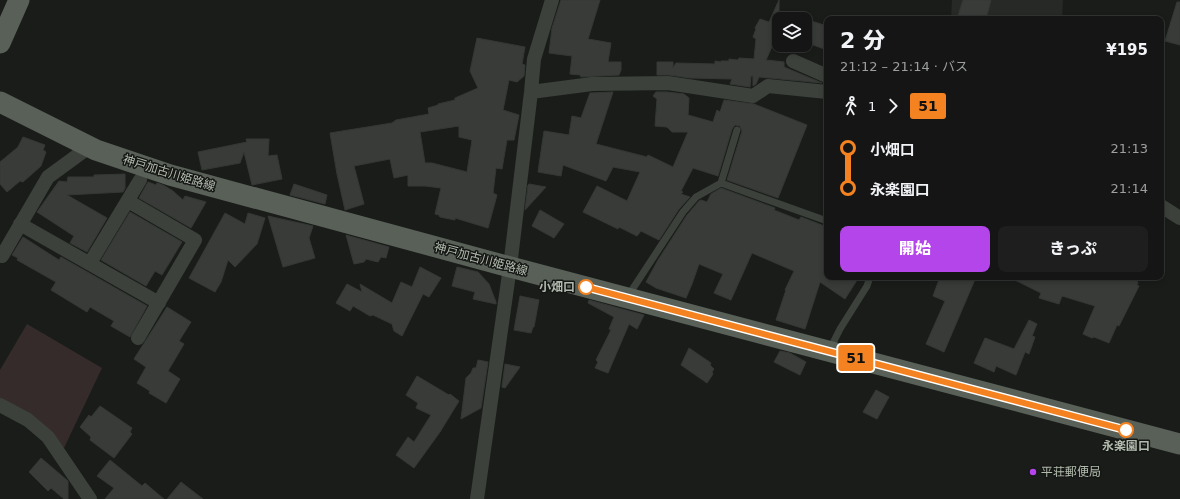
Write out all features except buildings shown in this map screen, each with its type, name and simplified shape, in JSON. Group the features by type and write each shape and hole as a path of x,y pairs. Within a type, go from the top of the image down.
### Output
{"main road":[{"path":"0,43 20,0"},
{"name":"神戸加古川姫路線","path":"0,102 89,146 170,175 510,267 1180,444"}],"street":[{"path":"477,499 510,267 534,59 552,0"},
{"path":"793,61 824,75"},
{"path":"531,92 592,84 668,83 753,96 768,86 824,92"},
{"path":"2,256 48,177 89,146"},
{"path":"90,263 140,180"},
{"path":"128,200 195,240 138,338"},
{"path":"1164,208 1180,218"},
{"path":"20,224 159,303"},
{"path":"0,405 28,420 48,437 90,499"}],"lane":[{"path":"627,298 683,212 696,197 721,183 737,130"},
{"path":"721,183 824,220"},
{"path":"829,351 840,329 867,286 869,280"}],"shaded area":[{"path":"952,0 1063,0 1062,16 951,16"},
{"path":"27,324 102,368 64,448 0,401 0,370"}],"bus line":[{"name":"51","path":"586,287 1126,430"}],"place":[{"name":"小畑口","path":"586,287"},
{"name":"永楽園口","path":"1126,430"},
{"name":"平荘郵便局","path":"1033,472"}]}
